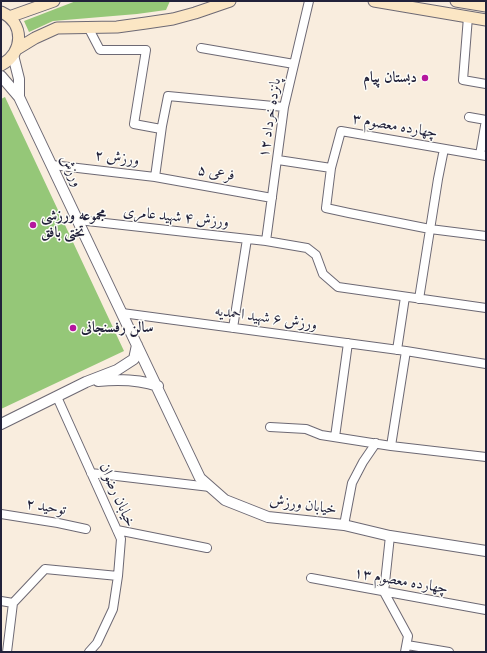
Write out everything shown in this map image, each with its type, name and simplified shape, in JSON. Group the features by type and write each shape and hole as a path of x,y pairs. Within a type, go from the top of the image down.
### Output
{"main road":[{"path":"5,15 54,1"},
{"path":"1,65 8,61 15,52 35,38 57,28 117,27 173,19 230,1"},
{"path":"374,1 486,20"},
{"path":"456,1 486,6"},
{"path":"5,15 15,24 18,32 19,40 15,52"}],"street":[{"name":"پانزده خرداد ۱۲","path":"266,241 284,107 309,1"},
{"path":"468,17 463,80 486,84"},
{"path":"88,27 100,50 146,50 134,124 161,129"},
{"path":"201,48 294,64"},
{"name":"ورزش","path":"15,52 19,79 19,97"},
{"name":"ورزش","path":"1,76 19,97 137,345"},
{"path":"155,177 161,129 168,96 284,107"},
{"path":"469,116 486,120 483,156"},
{"name":"چهارده معصوم ۳","path":"331,168 341,131 483,156"},
{"path":"419,299 444,149"},
{"path":"278,160 331,168 326,208 430,229 486,236"},
{"name":"ورزش ۲","path":"52,165 155,177"},
{"name":"فرعی ۵","path":"155,177 241,191 272,198"},
{"name":"ورزش ۴ شهید عامری","path":"78,220 266,241 307,248 316,255 323,274 338,287 486,308"},
{"name":"ورزش ۴ شهید عامری","path":"233,328 247,239"},
{"path":"391,446 405,297"},
{"name":"ورزش ۶ شهید احمدیه","path":"122,313 348,343 486,364"},
{"path":"335,437 348,343"},
{"path":"1,424 86,382 117,370 134,359 137,345"},
{"name":"خیابان ورزش","path":"137,345 158,386 200,478 225,500 268,517 344,525 390,536 486,551"},
{"path":"86,382 121,379 144,382 158,386"},
{"name":"خیابان رضوان","path":"57,396 121,539 118,576 113,609 97,643 89,652"},
{"path":"270,427 306,429 321,435 391,446 486,457"},
{"path":"344,525 352,483 363,462 376,443"},
{"path":"91,473 210,487"},
{"name":"توحید ۲","path":"1,514 86,529"},
{"path":"117,530 207,548"},
{"path":"390,536 384,592 408,636 406,648 448,652"},
{"path":"7,652 14,603 45,568 118,576"},
{"name":"چهارده معصوم ۱۳","path":"311,578 486,610"},
{"path":"1,602 14,603"}],"green space":[{"path":"76,1 170,1 166,10 53,21 29,32 24,21"},
{"name":"مجموعه ورزشی تختی بافق","path":"5,97 124,351 1,409 1,99"}],"place":[{"name":"دبستان پیام","path":"425,78"},
{"name":"مجموعه ورزشی تختی بافق","path":"33,225"},
{"name":"سالن رفسنجانی","path":"73,328"}]}
